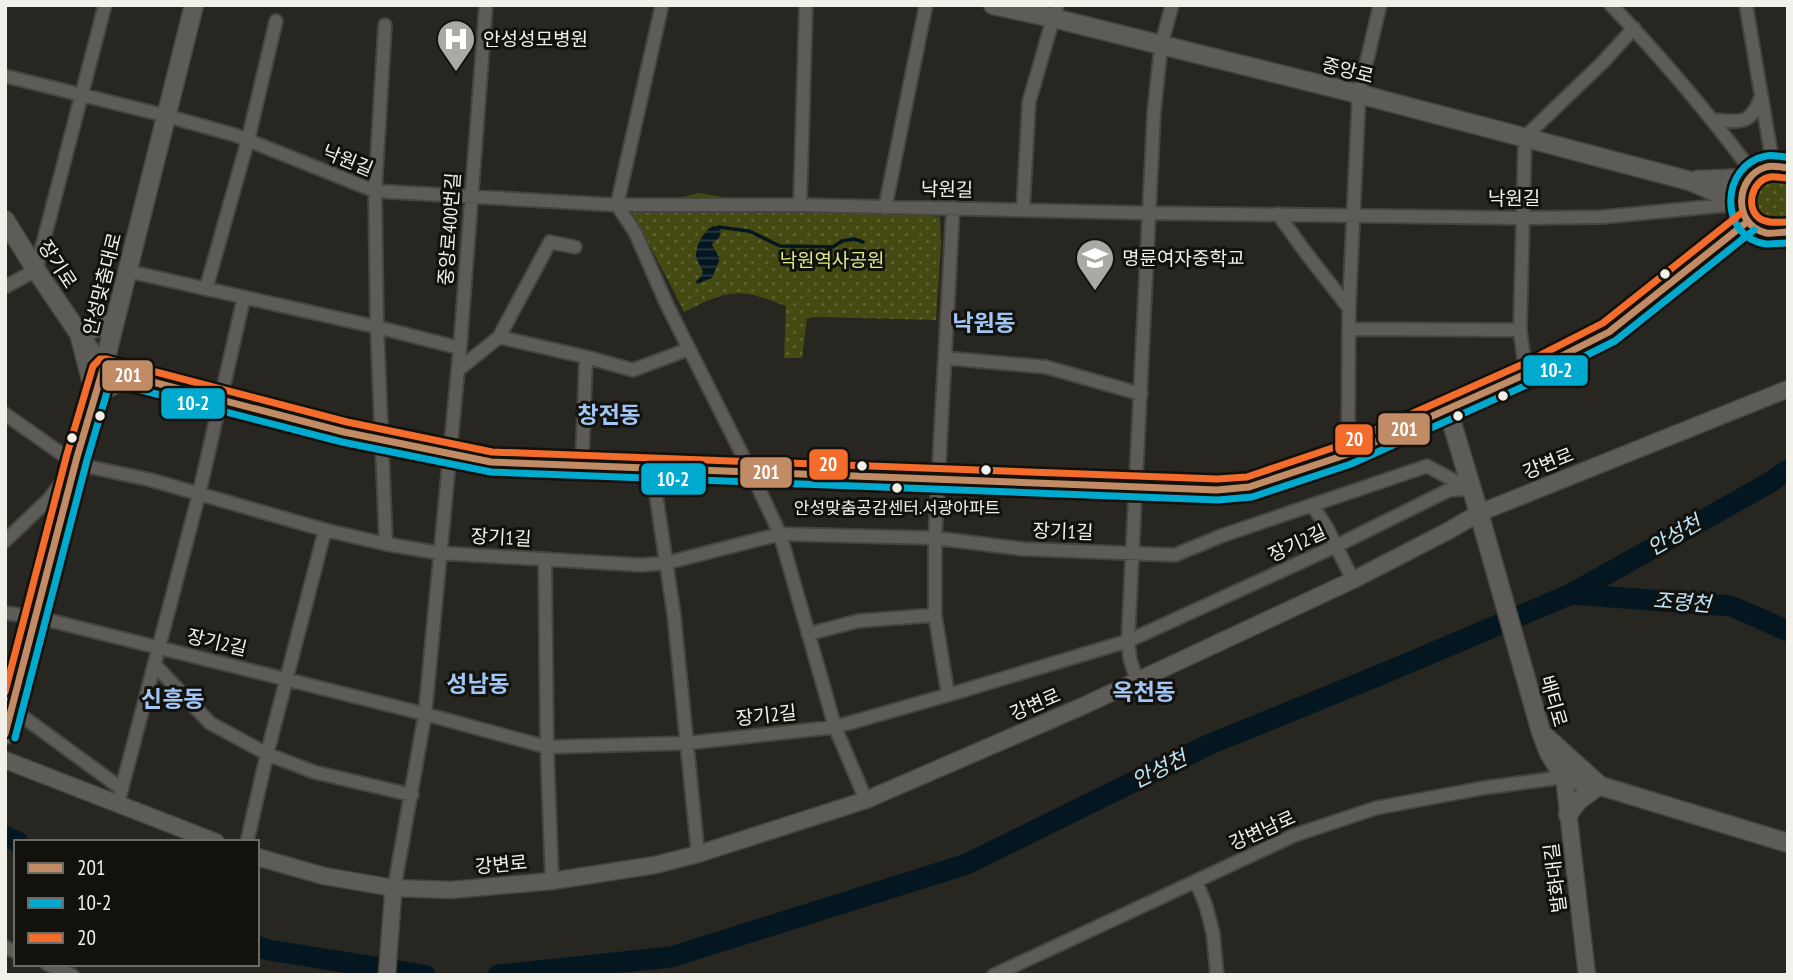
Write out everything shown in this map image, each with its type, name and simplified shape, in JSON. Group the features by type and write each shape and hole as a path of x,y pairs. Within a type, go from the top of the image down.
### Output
{"main road":[{"name":"안성맞춤대로","path":"5,735 8,706 36,617 103,369 194,5"},
{"name":"중앙로","path":"993,5 1055,11 1161,46 1359,94 1690,181 1740,203"},
{"name":"중앙로","path":"1690,181 1750,176 1762,167 1780,167"},
{"path":"1750,176 1741,190 1740,203 1747,222 1766,234 1788,232"},
{"name":"장기로","path":"5,220 103,369"},
{"path":"103,369 219,402 491,462 1217,490 1249,487 1348,454 1526,374 1609,332 1747,222"},
{"path":"114,323 79,333 95,395 130,376"},
{"name":"배티로","path":"1448,410 1541,732 1554,752 1564,776"},
{"path":"1554,752 1599,785"},
{"path":"1564,776 1788,843"},
{"path":"1568,814 1577,801 1599,785"}],"street":[{"path":"5,287 36,270 105,5"},
{"name":"중앙로400번길","path":"394,891 425,714 460,348 486,5"},
{"path":"800,205 806,5"},
{"path":"885,208 926,5"},
{"path":"1137,681 1128,641 1154,113 1161,46 1172,5"},
{"path":"1348,454 1349,308 1359,94 1380,5"},
{"path":"1611,5 1714,120 1750,176"},
{"path":"1746,5 1762,96 1780,167"},
{"path":"658,6 617,205 635,232 667,305 780,534 835,727 866,800"},
{"path":"1023,209 1029,102 1055,11"},
{"path":"206,289 248,140 276,21"},
{"path":"386,25 374,191 386,544"},
{"path":"1526,374 1520,330 1525,137 1602,63 1634,28"},
{"name":"낙원길","path":"5,76 167,116 248,140 374,191 617,205 800,205 1523,218 1602,217 1740,203"},
{"path":"1714,120 1743,120 1751,117 1762,96"},
{"path":"947,695 935,615 935,538 953,208"},
{"path":"1278,214 1349,308"},
{"path":"458,370 499,337 550,242 575,247"},
{"path":"127,271 460,348"},
{"path":"120,796 199,494 244,297"},
{"path":"1349,329 1520,330"},
{"path":"499,337 633,370 689,349"},
{"path":"582,465 586,357"},
{"path":"945,358 1046,367 1141,394"},
{"name":"강변로","path":"259,858 324,876 394,891 451,890 552,881 655,865 698,854 866,800 1137,681 1353,580 1448,531 1788,390"},
{"path":"5,414 76,464 49,499 5,541"},
{"name":"장기1길","path":"76,464 151,480 325,530 386,544 439,553 641,565 666,563 780,534 935,538 1023,549 1175,555 1222,536 1427,466 1471,489"},
{"path":"652,468 674,615 698,854"},
{"name":"장기2길","path":"5,613 36,617 547,747 688,743 835,727 1128,641 1336,546 1449,490 1471,489"},
{"path":"1313,506 1328,528 1353,580"},
{"path":"247,840 325,530"},
{"path":"545,559 552,881"},
{"path":"808,634 858,621 935,615"},
{"path":"154,664 210,723 267,754 314,772 412,795"},
{"path":"8,706 120,796"},
{"path":"5,760 120,796 212,840"},
{"name":"발화대길","path":"1564,776 1587,975"},
{"name":"강변남로","path":"994,975 1295,835 1377,808 1564,776"},
{"path":"1196,881 1213,933 1217,975"},
{"path":"387,975 394,891"},
{"path":"52,966 72,975"}],"green space":[{"path":"1777,176 1788,180 1788,219 1776,222 1765,220 1758,214 1753,196 1756,187 1764,180"},
{"name":"낙원역사공원","path":"699,193 727,198 823,201 940,217 936,320 807,318 802,358 784,358 786,306 758,296 739,293 715,298 684,312 633,214 638,208"}],"water":[{"path":"713,226 721,231 719,238 712,245 719,261 712,278 697,284 696,281 703,272 696,256 697,247"}],"waterway":[{"path":"718,227 749,231 780,246 833,247 842,241 854,239 863,242"},
{"name":"안성천","path":"498,975 671,957 967,864 1208,745 1571,594 1788,470"},
{"name":"조령천","path":"1571,594 1731,606 1788,631"},
{"name":"안성천","path":"5,836 14,840"},
{"name":"안성천","path":"259,947 425,975"}],"transit line":[{"name":"10-2","path":"1788,157 1768,155 1751,162 1740,173 1733,186 1731,201 1739,229 1750,239 1766,244 1788,243"},
{"name":"201","path":"1788,168 1768,166 1756,172 1748,180 1742,200 1747,221 1755,228 1766,233 1788,232"},
{"name":"20","path":"1787,178 1764,179 1752,194 1752,207 1759,218 1787,222"},
{"name":"20","path":"5,692 67,454 93,366 100,359 347,422 492,452 1217,479 1247,477 1344,444 1521,365 1603,323 1740,214"},
{"name":"201","path":"5,734 77,457 103,369 344,432 491,462 1217,490 1249,487 1348,454 1526,374 1609,332 1747,222"},
{"name":"10-2","path":"15,738 87,460 110,382 342,442 491,472 1218,500 1252,497 1351,464 1531,383 1615,341 1754,230"}],"place":[{"name":"안성성모병원","path":"456,73"},
{"name":"명륜여자중학교","path":"1095,292"},
{"name":"안성맞춤공감센터.서광아파트","path":"897,488"}],"district":[{"name":"낙원동","path":"984,322"},
{"name":"창전동","path":"609,414"},
{"name":"성남동","path":"478,683"},
{"name":"옥천동","path":"1144,691"},
{"name":"신흥동","path":"173,698"}]}
